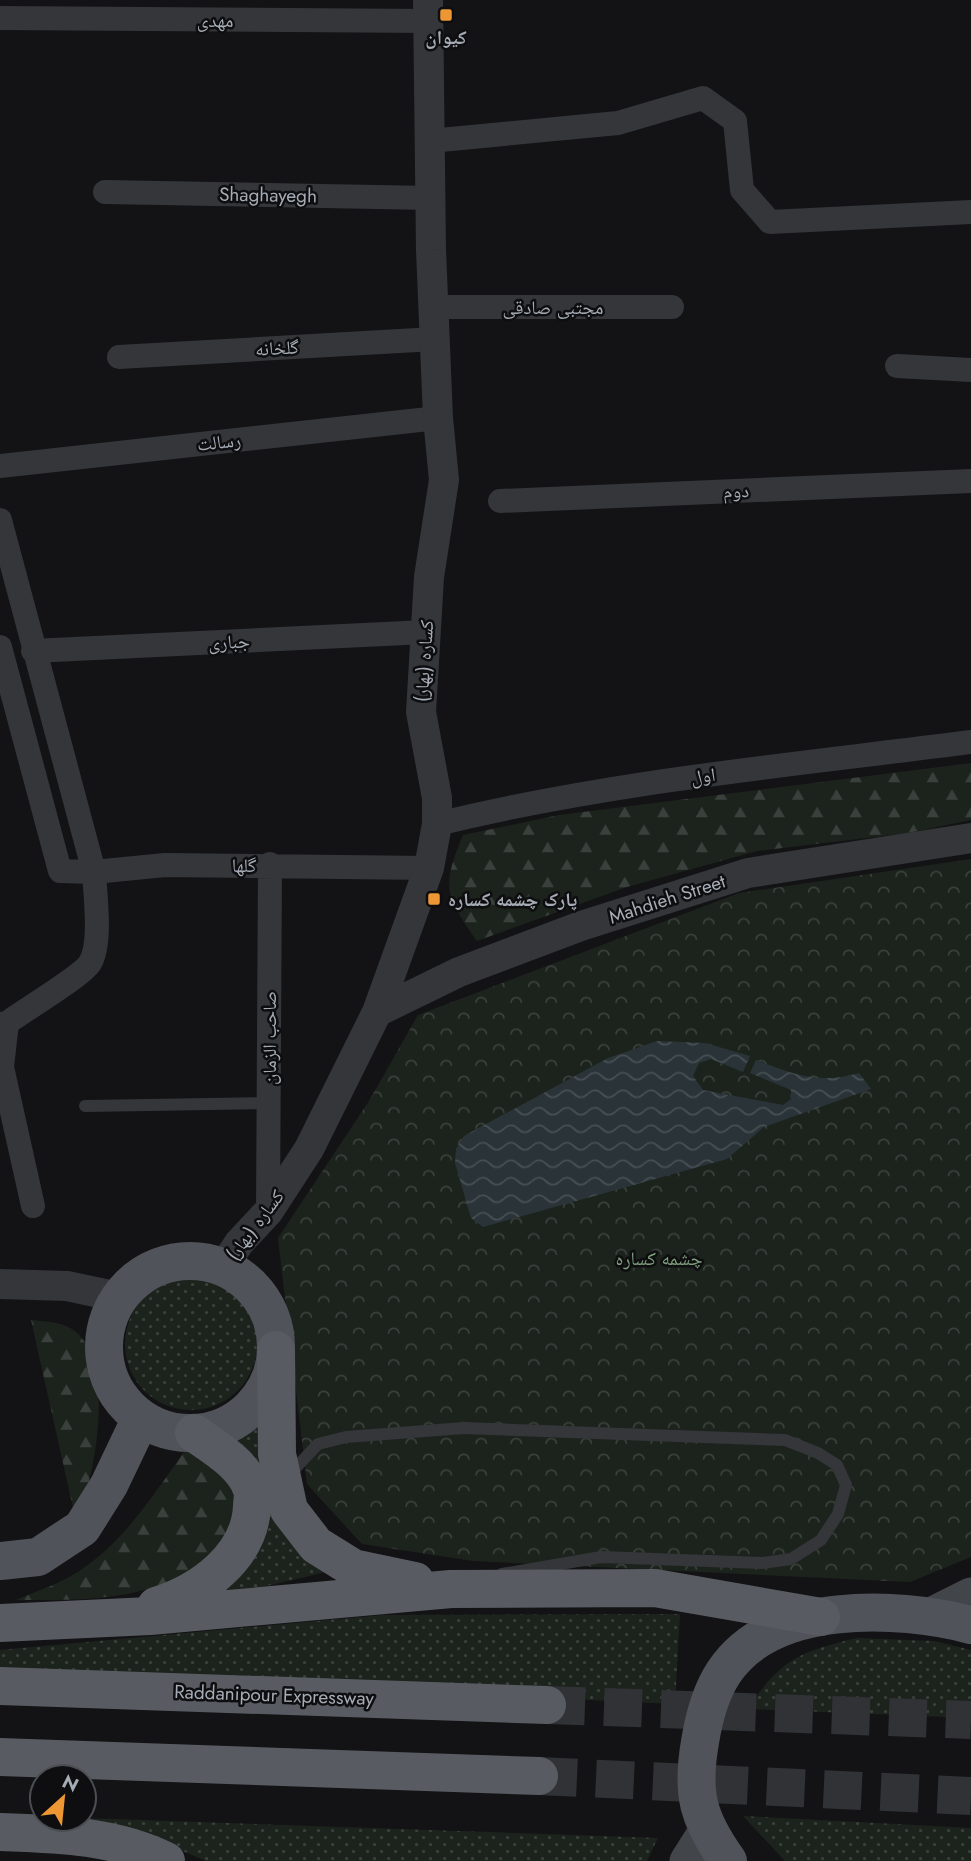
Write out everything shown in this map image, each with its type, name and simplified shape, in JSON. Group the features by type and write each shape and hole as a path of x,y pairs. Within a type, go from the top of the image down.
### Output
{"highway":[{"path":"276,1350 277,1454 289,1510 316,1545 354,1568 463,1589"},
{"path":"118,1617 169,1602 205,1583 234,1555 252,1521 253,1491 243,1474 221,1452 194,1433"},
{"path":"0,1623 118,1617 463,1589 655,1588 821,1617"},
{"name":"Raddanipour Expressway","path":"0,1686 547,1705"},
{"path":"0,1757 540,1776"},
{"path":"0,1832 82,1836 149,1852 166,1861"}],"main road":[{"path":"201,1262 223,1267 246,1281 262,1300 273,1324 276,1350 272,1375 260,1398 242,1416 220,1428 194,1433 162,1429 141,1418 124,1403 112,1384 105,1362 104,1340 109,1317 119,1297 135,1280 166,1265 201,1262"},
{"path":"0,1561 38,1557 82,1528 109,1485 141,1418"},
{"path":"931,1615 971,1595"},
{"path":"707,1851 696,1796 697,1759 706,1709 724,1671 751,1644 778,1630 821,1617 881,1612 931,1615 971,1625"}],"street":[{"name":"مهدی","path":"0,18 429,10"},
{"name":"کساره (بهار)","path":"223,1267 239,1243 268,1212 309,1149 377,1012 429,869 438,824 438,798 421,712 429,577 444,480 438,418 430,198 429,10"},
{"path":"429,141 618,123 703,98 735,121 741,190 769,222 971,212"},
{"name":"Shaghayegh","path":"105,192 430,198"},
{"name":"مجتبی صادقی","path":"434,307 672,307"},
{"name":"گلخانه","path":"119,357 435,339"},
{"path":"897,366 971,370"},
{"name":"رسالت","path":"0,466 438,418"},
{"name":"دوم","path":"500,501 971,481"},
{"path":"0,520 94,872 96,929 91,962 77,976 4,1023 2,1067 33,1206"},
{"name":"جباری","path":"33,651 426,632"},
{"name":"گلها","path":"0,647 60,871 94,872 165,865 270,864 429,869"},
{"name":"اول","path":"438,824 508,807 694,777 971,742"},
{"name":"Mahdieh Street","path":"377,1012 459,972 581,926 748,873 971,838"},
{"name":"صاحب الزمان","path":"268,1212 270,864"},
{"path":"0,1284 67,1286 119,1297"}],"lane":[{"path":"85,1106 269,1102"},
{"path":"283,1481 318,1444 346,1437 464,1428 785,1440 818,1453 836,1465 846,1485 838,1514 821,1541 791,1559 762,1563 601,1557 509,1570 463,1589"}],"green space":[{"path":"971,763 971,820 908,833 757,851 627,887 477,941 458,912 450,891 451,867 463,835 559,815"},
{"name":"چشمه کساره","path":"971,859 971,1557 910,1582 473,1561 362,1544 307,1484 278,1238 369,1101 418,1015 739,893"},
{"path":"191,1278 216,1283 238,1297 252,1319 257,1344 252,1369 238,1391 216,1405 191,1410 166,1405 144,1391 130,1369 125,1344 130,1319 144,1297 166,1283"},
{"path":"31,1320 60,1324 79,1335 92,1358 97,1380 98,1430 89,1480 76,1521"},
{"path":"270,1393 326,1572 193,1599 218,1438 245,1421"},
{"path":"200,1450 216,1459 243,1511 223,1543 198,1565 175,1579 124,1595 70,1600 16,1600 64,1580 104,1552 134,1521 184,1452"},
{"path":"680,1614 675,1704 0,1673 0,1650 383,1615"},
{"path":"856,1638 934,1641 971,1650 971,1718 747,1709 771,1678 793,1660 819,1648"},
{"path":"743,1816 971,1828 971,1861 785,1861"},
{"path":"98,1818 658,1838 647,1861 206,1861 133,1830 98,1821"}],"water":[{"path":"657,1041 705,1043 750,1056 743,1072 711,1059 699,1063 693,1076 703,1090 783,1105 791,1099 791,1090 750,1073 756,1060 818,1078 859,1073 871,1089 764,1127 727,1159 483,1227 471,1218 455,1163 456,1149 464,1136 608,1058"}],"tunnel":[{"path":"547,1705 971,1720"},
{"path":"539,1776 971,1796"}],"place":[{"name":"کیوان","path":"446,15"},
{"name":"پارک چشمه کساره","path":"434,899"}]}
